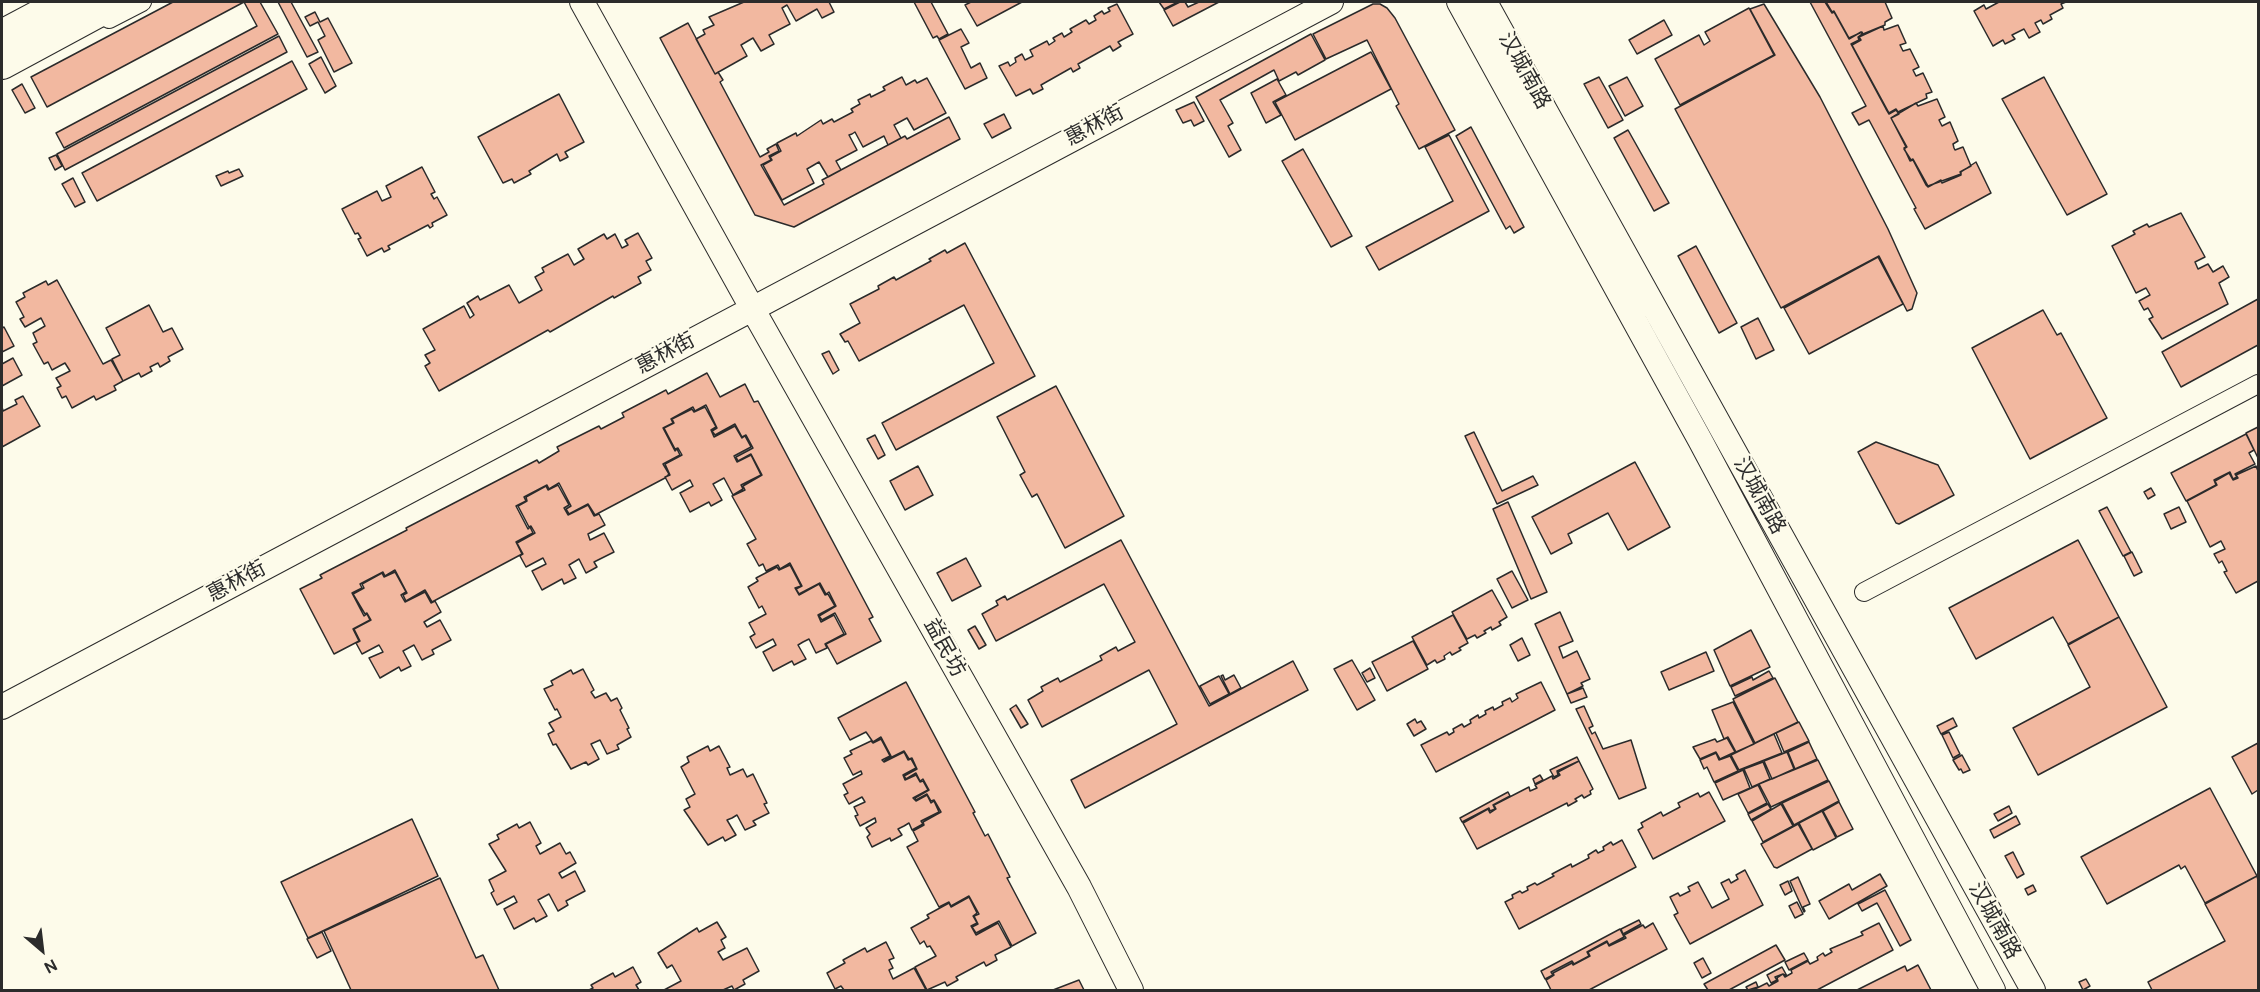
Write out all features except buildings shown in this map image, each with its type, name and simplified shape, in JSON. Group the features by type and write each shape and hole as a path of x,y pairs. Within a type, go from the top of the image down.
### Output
{"highway":[{"path":"2,36 66,2"},
{"path":"2,63 115,2"}],"street":[{"path":"2,75 142,2"},
{"name":"益民坊","path":"582,2 1079,887 1131,990"},
{"name":"惠林街","path":"2,707 1331,2"},
{"name":"汉城南路","path":"1460,2 1700,440 1993,990"},
{"name":"汉城南路","path":"1485,2 2033,990"},
{"path":"1864,592 2259,384"}]}
